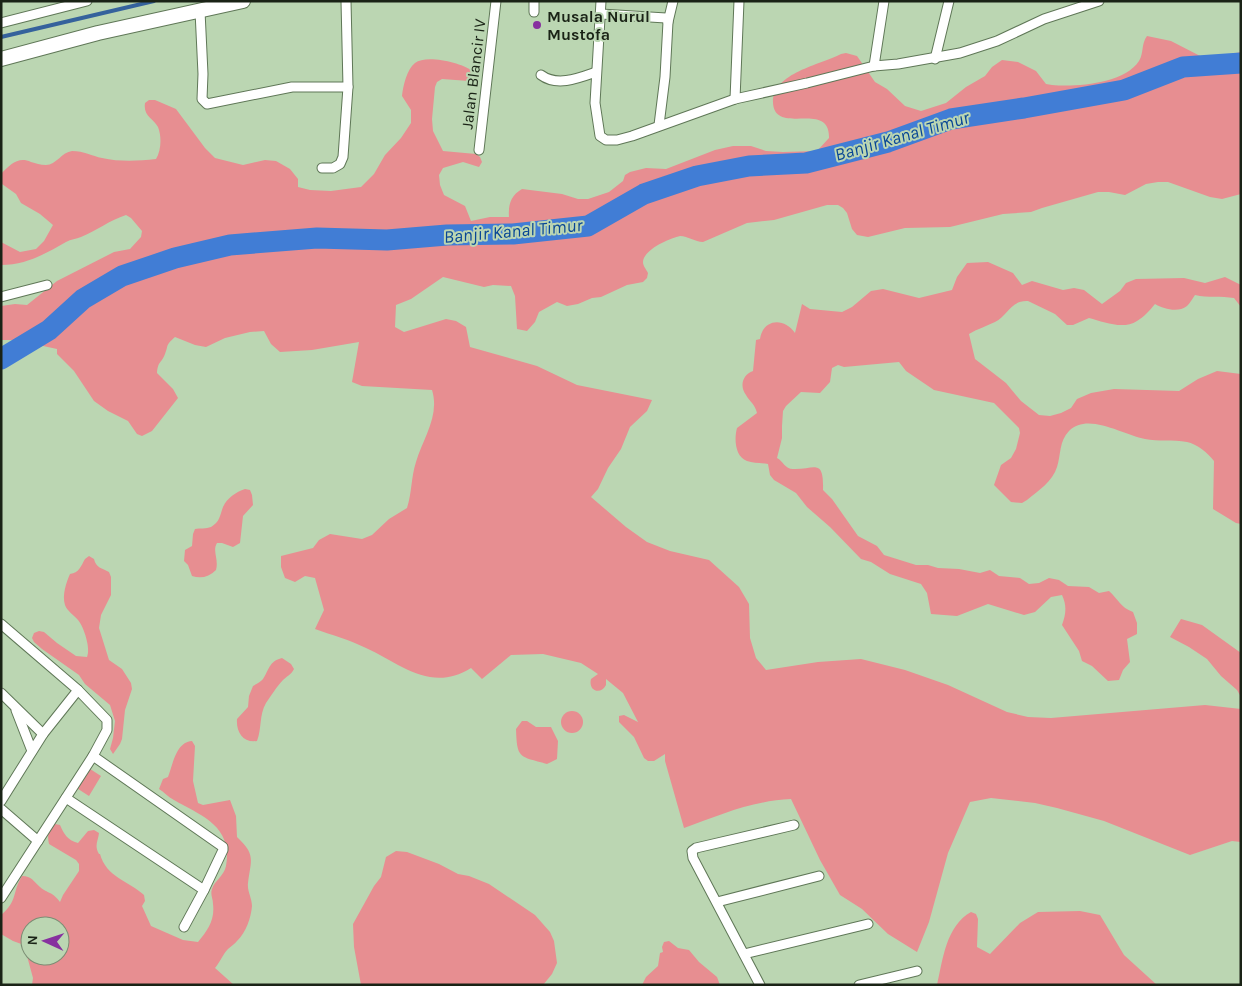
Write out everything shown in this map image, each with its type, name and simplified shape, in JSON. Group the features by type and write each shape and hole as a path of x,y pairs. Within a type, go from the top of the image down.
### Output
{"street":[{"path":"1,23 87,1"},
{"path":"1,59 98,33 243,1"},
{"path":"322,168 333,168 340,164 343,157 348,87 346,1"},
{"name":"Jalan Blancir IV","path":"479,150 496,1"},
{"path":"534,1 534,12"},
{"path":"601,1 596,72 596,103 599,132 602,138 611,141 632,136 735,98 807,83 874,66 935,59 960,53 997,40 1072,5 1099,1"},
{"path":"659,126 665,77 668,22 673,1"},
{"path":"735,98 739,1"},
{"path":"874,66 884,1"},
{"path":"935,59 949,1"},
{"path":"200,11 203,74 202,99 207,104 292,87 348,87"},
{"path":"600,14 666,18 668,22"},
{"path":"541,75 549,79 561,81 576,79 596,72"},
{"path":"1,297 47,285"},
{"path":"1,624 78,690 107,720 108,724 107,730 92,756 1,898"},
{"path":"1,801 43,734 78,690"},
{"path":"1,693 43,734"},
{"path":"14,706 32,751"},
{"path":"92,756 223,847 204,890 184,927"},
{"path":"66,798 204,890"},
{"path":"1,809 38,841"},
{"path":"760,985 693,858 692,851 794,825"},
{"path":"717,902 819,876"},
{"path":"744,954 868,924"},
{"path":"859,985 917,971"}],"shaded area":[{"path":"1147,36 1171,41 1206,59 1241,52 1241,194 1222,199 1210,197 1168,182 1158,182 1146,184 1125,195 1098,192 1031,212 1003,214 950,227 905,228 868,237 857,235 852,229 847,213 843,208 838,205 827,205 774,220 747,223 703,242 680,236 670,239 647,253 643,263 648,273 647,278 643,282 627,285 601,297 592,298 578,304 567,306 557,302 539,312 535,322 527,331 517,329 515,296 511,286 493,285 484,287 443,277 411,299 396,305 395,327 404,332 446,319 456,321 466,327 470,347 537,366 577,385 652,400 647,411 630,427 621,449 608,468 598,489 591,497 647,542 670,551 709,560 739,587 749,604 750,638 756,658 766,670 818,662 861,659 905,670 948,685 1007,712 1028,717 1051,718 1205,705 1241,709 1241,842 1232,841 1190,855 1104,821 1057,808 1035,803 991,798 970,802 948,853 929,922 917,952 888,934 862,909 840,895 820,860 791,799 749,806 684,828 665,761 665,754 654,761 648,761 644,758 634,737 619,722 619,716 624,715 638,722 623,693 606,679 604,688 598,691 593,689 591,679 598,674 581,663 543,654 511,655 482,679 471,668 456,675 443,678 429,677 404,668 354,642 315,629 324,610 315,578 305,576 295,582 285,578 281,567 281,556 313,548 319,540 330,534 362,539 372,535 389,519 407,508 414,468 430,427 434,409 432,390 362,386 352,382 359,342 312,350 280,352 271,344 264,331 225,338 206,347 175,337 168,345 158,366 157,373 173,389 178,398 152,431 142,436 137,434 128,421 108,411 94,401 74,371 57,354 57,349 16,340 1,340 1,306 27,305 57,281 114,252 130,249 141,237 142,231 126,215 35,258 10,265 1,265 1,242 20,252 36,249 44,241 53,225 40,214 21,203 16,194 2,184 1,174 18,161 26,160 46,165 72,151 116,160 156,159 160,148 160,135 158,127 145,111 145,103 149,100 155,100 176,109 205,148 215,158 243,165 265,160 276,161 290,169 298,179 298,187 310,190 331,191 361,187 374,174 385,155 401,138 411,123 411,110 402,96 406,78 415,63 420,60 435,59 466,67 471,70 472,76 469,81 442,79 437,82 432,119 433,131 443,151 476,154 482,162 479,167 463,162 443,168 439,175 444,195 465,206 471,221 490,217 509,217 511,201 515,194 522,189 588,199 609,192 623,181 625,175 630,172 646,168 666,169 715,150 733,146 751,146 766,151 817,151 829,138 827,127 821,121 783,117 776,112 773,103 775,93 780,84 799,71 841,54 846,53 857,56 875,82 887,89 905,106 921,111 946,103 966,87 985,76 992,67 1002,60 1018,62 1036,71 1046,84 1074,85 1111,79 1132,69 1139,61"},
{"path":"988,262 1013,273 1022,285 1032,281 1063,290 1074,288 1084,290 1102,304 1120,291 1126,283 1136,279 1184,278 1205,283 1225,277 1241,285 1241,307 1234,298 1195,295 1187,306 1175,310 1155,304 1140,319 1126,325 1089,318 1073,325 1067,325 1055,314 1028,301 1022,301 1014,305 995,322 969,334 975,359 1006,383 1021,401 1039,415 1050,416 1061,413 1071,408 1077,399 1091,393 1114,389 1179,391 1198,379 1217,371 1241,374 1241,524 1213,509 1214,461 1202,449 1187,442 1136,437 1096,424 1077,426 1069,431 1062,444 1055,472 1049,481 1022,503 1011,502 994,485 1001,465 1011,458 1016,449 1020,433 1019,428 994,403 934,390 906,371 899,362 844,367 838,365 832,368 830,382 820,393 801,392 783,411 782,438 777,458 790,469 812,467 819,469 822,473 823,490 832,499 858,536 877,546 884,555 916,565 980,573 990,570 999,576 1020,578 1029,584 1039,583 1049,578 1059,580 1068,586 1089,587 1099,593 1109,591 1122,606 1133,612 1137,623 1137,634 1127,639 1130,662 1123,670 1119,680 1108,681 1092,666 1082,661 1079,651 1062,625 1065,603 1062,595 1051,597 1035,612 1024,615 988,604 957,616 931,614 927,593 921,584 890,574 871,562 861,559 830,527 807,507 796,493 774,480 770,475 768,464 754,463 743,459 736,447 737,428 757,413 754,405 744,392 743,381 753,371 756,340 760,339 765,327 769,324 774,322 785,324 795,333 802,304 810,309 842,312 852,307 871,291 883,289 919,298 952,290 957,277 967,263"},
{"path":"245,489 250,490 253,505 243,516 240,543 233,547 217,543 215,549 216,570 205,577 192,576 188,565 184,561 185,550 192,546 195,529 209,528 214,525 218,521 223,507 229,498"},
{"path":"89,556 94,559 98,566 109,572 111,577 111,595 101,615 99,628 109,660 122,669 131,683 132,689 125,710 122,739 113,754 110,749 115,721 110,705 85,684 79,675 42,649 32,638 34,633 44,632 76,656 87,657 88,649 85,633 78,620 66,607 64,593 70,574 78,571"},
{"path":"1181,619 1202,625 1241,653 1241,697 1237,690 1221,676 1207,659 1170,637"},
{"path":"282,658 291,664 294,669 281,682 266,703 262,712 257,741 248,740 241,736 237,719 248,707 249,696 253,686 262,680 274,661"},
{"path":"572,711 580,714 583,722 580,730 572,733 564,730 561,722 564,714"},
{"path":"522,721 527,721 536,727 551,727 558,741 557,759 547,764 521,755 517,746 516,729"},
{"path":"192,741 195,746 193,781 198,803 203,805 230,800 236,816 237,837 250,853 251,863 248,886 252,906 249,920 240,937 226,951 215,968 234,985 32,985 33,978 30,966 70,966 70,916 20,916 20,944 1,934 1,915 10,905 22,876 30,878 55,896 60,902 79,871 79,864 76,860 49,844 49,833 55,824 60,825 69,838 78,843 88,831 94,830 99,833 97,848 103,862 119,878 144,895 145,901 142,906 151,926 183,940 198,942 208,929 213,915 211,893 226,866 227,852 225,841 213,824 205,817 172,799 159,789 163,779 168,777 182,745"},
{"path":"87,767 101,776 89,796 75,787"},
{"path":"396,851 407,852 439,864 458,874 489,884 535,915 550,932 554,941 557,963 552,974 543,985 361,985 354,947 353,924 381,877 386,857"},
{"path":"1080,911 1100,915 1124,955 1157,985 937,985 951,934 963,918 971,912 976,914 978,919 977,947 990,954 1020,923 1038,912"},
{"path":"669,941 678,948 689,950 699,962 717,977 720,985 642,985 646,977 658,966 664,942"}],"waterway":[{"path":"1,37 154,1"},
{"name":"Banjir Kanal Timur","path":"1,359 49,330 83,299 122,276 175,258 230,245 317,238 387,240 447,235 513,234 588,226 644,194 697,176 749,166 806,163 888,142 951,119 1124,90 1183,67 1241,63"}],"place":[{"name":"Musala Nurul Mustofa","path":"537,25"}]}
